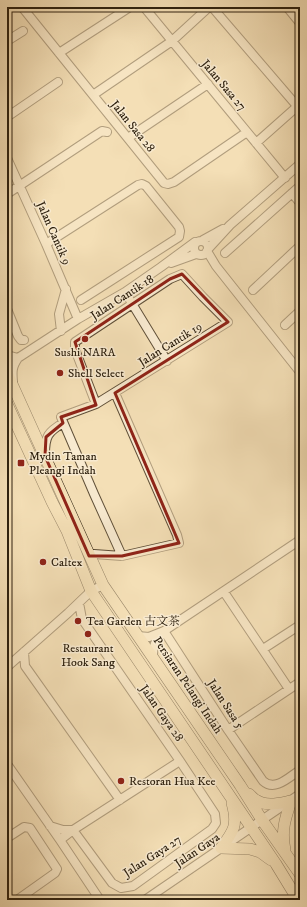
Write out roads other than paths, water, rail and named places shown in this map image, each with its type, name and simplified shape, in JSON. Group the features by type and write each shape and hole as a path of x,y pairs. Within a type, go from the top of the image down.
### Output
{"main road":[{"name":"Persiaran Pelangi Indah","path":"7,373 103,585 300,874"},
{"path":"7,404 67,531 91,591 276,864 298,900"},
{"path":"240,785 257,801 266,804 278,804 295,797"},
{"path":"221,848 232,834 235,824 234,810 230,796"},
{"path":"286,855 283,840 283,828 295,797"},
{"path":"221,848 250,849 260,852 276,864"}],"street":[{"path":"59,54 130,7"},
{"name":"Jalan Sasa 27","path":"144,7 285,178"},
{"path":"93,95 172,41 209,7"},
{"path":"212,7 299,105 256,143"},
{"path":"287,7 300,23"},
{"name":"Jalan Sasa 28","path":"24,8 59,54 164,183 168,184 174,182 247,132"},
{"path":"7,41 23,31"},
{"path":"7,117 58,82"},
{"path":"128,138 208,84"},
{"path":"7,194 102,132 107,132"},
{"name":"Jalan Cantik 9","path":"7,158 78,319"},
{"path":"161,267 203,252 230,224 300,164"},
{"path":"46,244 138,185 142,184 146,186 179,227 179,236 82,300"},
{"path":"225,253 300,186"},
{"path":"292,193 300,203"},
{"path":"14,388 12,370 18,358 78,319 125,292 199,241 230,224"},
{"path":"199,241 207,244 203,252"},
{"path":"199,241 193,249 203,252 216,266 299,370"},
{"path":"253,290 300,246"},
{"name":"Jalan Cantik 18","path":"96,404 76,352 75,342 170,279 182,274 228,322"},
{"path":"61,331 59,314 66,289"},
{"path":"125,292 167,361"},
{"path":"7,309 18,336 21,340 24,340"},
{"path":"285,325 300,311"},
{"name":"Jalan Cantik 19","path":"45,456 46,437 62,420 115,393 228,322"},
{"path":"7,355 18,358"},
{"path":"89,556 94,554 122,556 179,543 177,535 115,393"},
{"path":"62,420 122,556"},
{"path":"138,636 148,637 164,631 300,540"},
{"path":"10,664 68,614 91,591 103,585"},
{"path":"224,592 289,689"},
{"name":"Jalan Gaya 28","path":"79,603 82,619 180,760 215,814 216,823"},
{"path":"68,614 82,619"},
{"path":"262,649 300,626"},
{"path":"153,658 153,647 164,631"},
{"name":"Jalan Sasa 5","path":"164,631 263,781 271,785 278,784 300,770"},
{"path":"24,652 25,666 120,800"},
{"path":"10,664 25,666"},
{"path":"228,730 300,682"},
{"path":"60,840 180,760"},
{"path":"7,764 100,900"},
{"name":"Jalan Gaya","path":"145,900 295,797"},
{"name":"Jalan Gaya 27","path":"73,830 112,883 121,888 133,886 212,829 216,823"},
{"path":"50,826 63,830 73,830"},
{"path":"7,838 24,827 30,828 57,870 17,900"}],"place":[{"name":"Sushi NARA","path":"85,339"},
{"name":"Shell Select","path":"60,373"},
{"name":"Mydin Taman Pleangi Indah","path":"21,463"},
{"name":"Caltex","path":"43,562"},
{"name":"Tea Garden 古文茶","path":"78,621"},
{"name":"Restaurant Hook Sang","path":"88,634"},
{"name":"Restoran Hua Kee","path":"121,781"}]}
